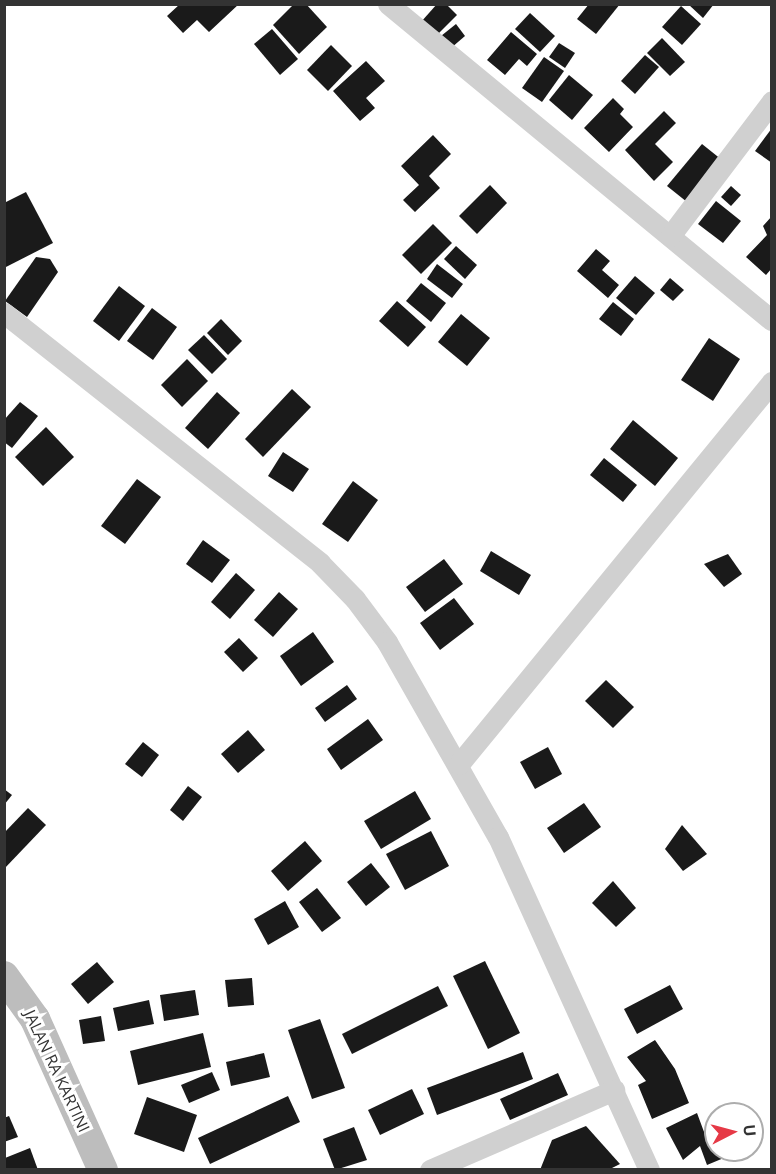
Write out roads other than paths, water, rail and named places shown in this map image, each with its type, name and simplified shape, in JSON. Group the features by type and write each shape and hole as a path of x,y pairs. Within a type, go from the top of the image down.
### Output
{"main road":[{"name":"JALAN RA KARTINI","path":"4,976 35,1019 103,1170"}],"street":[{"path":"388,4 771,320"},
{"path":"670,236 771,101"},
{"path":"4,313 320,563 355,599 387,642 459,764 498,837 649,1170"},
{"path":"459,764 771,382"},
{"path":"430,1170 614,1090"}]}
